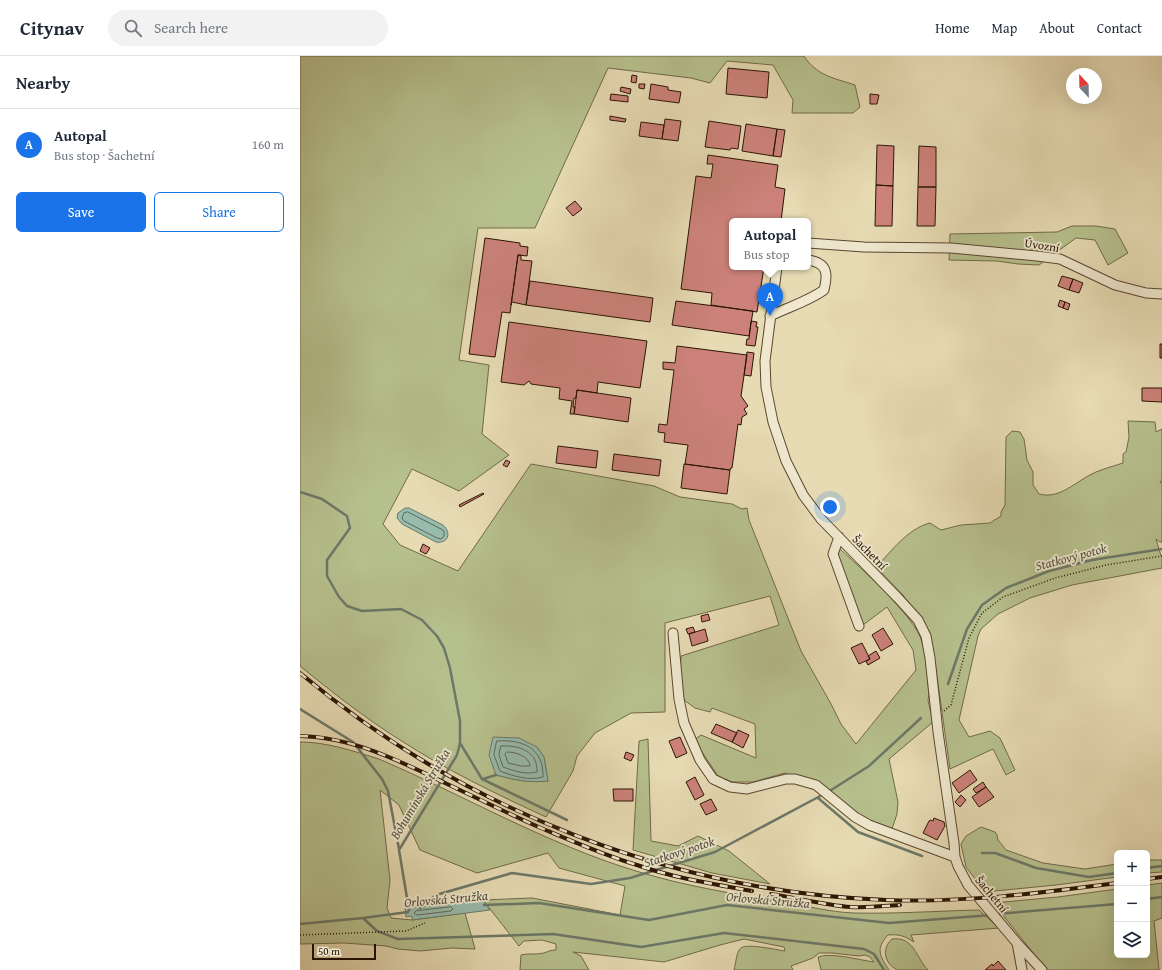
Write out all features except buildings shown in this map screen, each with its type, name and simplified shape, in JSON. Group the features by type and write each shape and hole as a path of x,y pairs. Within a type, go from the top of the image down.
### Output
{"street":[{"name":"Úvozní","path":"811,243 864,247 951,248 1060,259 1115,285 1146,293 1162,294"},
{"path":"770,316 786,308 803,303 824,290 828,276 823,266 816,261 811,260"},
{"name":"Šachetní","path":"779,270 770,316 765,361 766,387 773,422 786,461 803,495 821,519 918,620 926,636 930,658 955,857 962,875 968,885 1042,970"},
{"path":"839,537 832,554 860,626"},
{"path":"673,632 679,699 684,723 700,760 713,780 730,787 747,789 786,779 795,779 816,785 855,817 869,825 955,857"},
{"path":"1017,943 1022,970"}],"path":[{"path":"937,718 951,705 969,638 982,612 1003,597 1055,578 1106,565 1162,556"},
{"path":"300,935 406,931 425,923"}],"green space":[{"path":"300,56 804,56 814,68 820,72 855,85 860,107 853,113 792,113 793,100 773,65 727,61 710,83 691,78 608,68 535,228 478,228 459,360 489,365 482,434 509,455 459,491 412,469 383,524 400,545 458,571 531,464 654,486 680,497 732,504 742,509 747,508 749,520 801,651 841,724 856,744 916,670 913,650 887,607 863,625 836,561 838,547 885,592 909,619 922,642 925,654 929,694 928,700 933,722 889,759 898,802 897,814 892,829 856,815 818,784 785,773 753,782 732,782 718,776 694,740 701,735 756,758 755,724 712,708 710,712 695,708 684,700 680,678 681,656 779,625 770,596 665,623 665,712 631,713 595,733 577,756 573,771 546,817 472,781 417,751 361,714 300,666","holes":["537,747 544,757 548,781 522,781 496,775"]},
{"path":"1072,226 1096,226 1115,229 1128,253 1108,265 1095,240 1076,238 1039,265 997,261 949,260 950,234 1057,232"},
{"path":"1128,421 1155,422 1156,432 1162,429 1162,479 1160,483 1162,482 1162,542 1156,539 1162,556 1162,568 1072,585 1030,598 998,614 981,629 978,636 959,720 969,737 990,731 1000,738 1015,770 1006,775 993,749 950,769 930,634 921,618 902,594 876,567 900,541 914,530 922,526 930,523 941,530 961,525 990,523 1001,516 1001,512 1005,505 1006,437 1012,431 1020,432 1024,439 1027,460 1033,472 1033,485 1039,494 1052,495 1065,490 1096,472 1123,463 1123,454 1126,452 1129,437"},
{"path":"648,739 651,841 678,846 698,836 729,851 770,884 712,873 633,850 639,741"},
{"path":"300,742 330,745 379,759 506,819 570,847 636,871 672,881 827,910 853,913 979,910 999,928 911,935 914,942 902,936 888,935 881,944 880,952 883,961 889,970 821,970 818,957 830,955 874,962 870,957 865,955 859,956 819,953 813,958 791,966 793,970 734,970 736,958 741,948 755,946 785,951 784,947 744,939 664,962 573,952 581,956 589,970 520,970 521,955 541,954 551,950 556,950 556,944 542,940 524,941 519,946 483,900 532,898 620,915 625,886 559,868 548,853 477,873 420,850 399,805 380,790 390,880 387,908 391,918 412,920 465,913 475,949 452,948 420,951 398,949 386,946 344,943 300,944"},
{"path":"981,827 995,832 998,840 1006,850 1043,863 1085,869 1114,864 1114,877 985,892 966,867 961,844 966,836"},
{"path":"1150,860 1162,860 1162,872 1150,873"},
{"path":"1162,883 1162,918 1154,921 1159,970 1047,970 993,903 1058,897 1114,889 1114,958 1150,958 1150,885"},
{"path":"892,939 899,939 910,944 928,970 897,970 893,967 887,960 885,953 886,947"}],"water":[{"path":"405,508 409,508 443,525 448,534 446,540 436,542 402,524 397,518 398,513"},
{"path":"493,737 519,738 537,747 544,757 548,781 522,781 496,775 489,755"},
{"path":"483,900 490,910 412,920 412,916 406,917 405,908"}],"waterway":[{"name":"Bohumínská Stružka","path":"300,492 322,499 347,516 350,528 327,560 327,576 339,597 347,606 362,611 401,609 422,620 437,636 444,648 450,668 460,721 460,743 457,755 399,850 409,910"},
{"name":"Statkový potok","path":"948,684 967,629 982,605 1006,588 1049,571 1092,560 1162,549"},
{"path":"300,709 353,742 382,779 388,791 399,849"},
{"name":"Statkový potok","path":"828,792 869,766 921,718"},
{"path":"460,743 482,779 567,820"},
{"path":"483,779 496,775"},
{"name":"Statkový potok","path":"420,908 436,895 512,873 591,884 630,878 715,852 824,794"},
{"path":"818,798 858,832 922,856"},
{"path":"982,853 995,853 1036,868 1089,877 1114,873"},
{"path":"1150,868 1162,866"},
{"name":"Orlovská Stružka","path":"1150,899 1162,897"},
{"name":"Orlovská Stružka","path":"484,905 539,903 649,920 727,905 889,923 991,915"},
{"name":"Orlovská Stružka","path":"996,914 1114,904"},
{"name":"Orlovská Stružka","path":"300,924 408,912"},
{"path":"363,918 377,931 398,939 553,934 641,947 724,933 864,949 874,954 884,970"}],"railway":[{"path":"300,673 363,722 430,765 501,803 574,835 650,861 728,880 806,894 886,900 915,901 973,899 1031,894 1114,883"},
{"path":"300,736 319,737 338,741 375,752 411,767 541,828 588,848 651,870 752,891"},
{"path":"1150,879 1162,877"},
{"path":"771,894 831,905 851,907 900,905"}],"place":[{"name":"Autopal","path":"770,316"}]}
